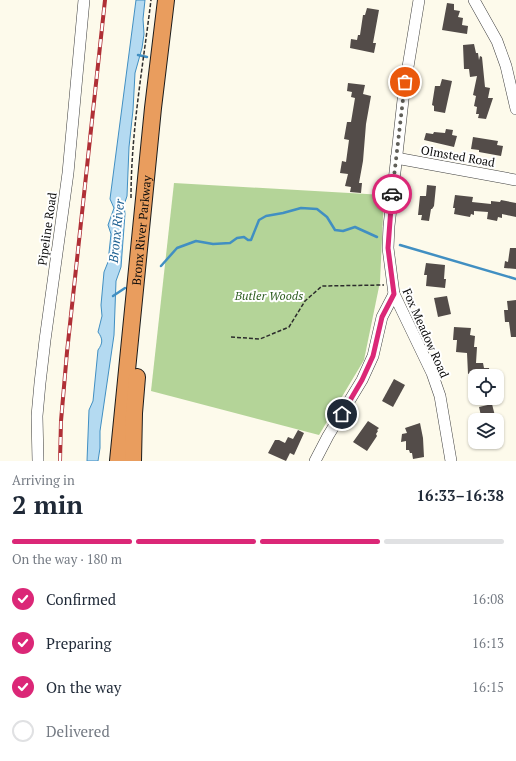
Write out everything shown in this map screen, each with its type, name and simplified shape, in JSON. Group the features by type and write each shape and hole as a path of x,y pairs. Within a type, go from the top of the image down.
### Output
{"highway":[{"name":"Bronx River Parkway","path":"118,461 153,108 166,0"},
{"name":"Bronx River Parkway","path":"133,461 134,413 138,361 164,109 178,0"}],"street":[{"name":"Pipeline Road","path":"38,461 37,416 44,340 68,173 84,0"},
{"name":"Fox Meadow Road","path":"419,0 404,90 388,248 393,290 432,373 441,403 451,461"},
{"path":"474,0 497,41 506,66 516,104"},
{"name":"Olmsted Road","path":"396,158 516,180"},
{"path":"315,461 328,436 362,380 373,356 382,317 393,290"}],"path":[{"path":"143,64 151,0"},
{"path":"231,337 260,339 289,327 305,301 322,286 393,290"}],"green space":[{"name":"Butler Woods","path":"174,183 384,195 380,282 364,360 319,435 151,391"}],"water":[{"name":"Bronx River","path":"136,0 145,0 143,19 144,34 135,73 127,196 124,205 125,214 121,267 116,281 114,335 100,431 98,461 87,461 89,410 93,401 98,350 102,341 98,332 102,316 101,305 104,272 108,262 111,234 108,225 114,208 110,199"}],"building":[{"path":"447,3 454,4 454,10 460,11 458,17 463,18 462,25 468,26 467,34 442,30"},
{"path":"367,8 379,10 373,43 376,43 374,53 350,48 351,39 357,40 358,35 360,35 363,15 365,15"},
{"path":"474,44 479,60 480,56 482,57 485,87 490,88 488,98 493,98 486,119 478,118 479,114 476,114 477,107 474,106 476,96 473,95 477,76 470,77 469,69 464,69 463,45"},
{"path":"442,79 452,81 445,113 434,111 434,106 432,105 435,86 440,86"},
{"path":"348,83 365,85 363,94 371,96 359,183 362,183 361,193 350,192 351,187 345,186 348,174 340,173 342,161 346,162 349,140 344,139 347,122 351,122 355,98 351,97 352,92 347,91"},
{"path":"446,129 453,130 452,135 457,136 454,147 424,140 426,133 445,133"},
{"path":"473,137 498,141 497,145 503,146 501,156 471,149"},
{"path":"427,185 436,186 434,206 431,209 429,221 421,220 422,215 418,215 420,196 426,196"},
{"path":"455,195 473,197 472,202 491,204 491,201 500,202 501,200 516,203 516,217 502,214 502,218 498,217 497,221 487,219 488,212 474,211 474,215 471,214 470,217 454,214 455,208 453,208"},
{"path":"510,248 516,248 516,269 504,268 505,261 508,262"},
{"path":"426,263 445,265 445,288 426,286 427,275 424,275"},
{"path":"447,296 451,314 438,317 434,298"},
{"path":"516,300 516,337 511,337 509,322 505,322 504,310 508,310 507,301"},
{"path":"454,327 471,328 470,335 475,336 474,347 477,347 476,363 483,363 484,368 489,369 468,369 468,374 467,353 456,352 457,340 453,340"},
{"path":"394,379 405,385 393,407 382,401"},
{"path":"492,405 494,413 480,413 479,407"},
{"path":"368,421 379,428 376,434 377,436 367,451 353,442"},
{"path":"420,423 423,438 424,457 413,459 412,453 410,453 409,450 406,450 406,441 401,442 402,434 407,433 405,428"},
{"path":"298,430 304,433 294,455 290,453 286,461 268,453 275,440 285,443 288,437 293,439"}],"waterway":[{"path":"138,55 147,57"},
{"path":"161,266 177,248 196,241 213,244 230,243 237,238 244,237 251,240 259,220 266,216 301,208 317,209 327,217 335,230 343,231 355,227 377,237"},
{"path":"400,245 516,279"},
{"path":"113,296 125,288"}],"railway":[{"path":"60,461 61,421 67,352 105,0"}],"way so far":[{"path":"392,194 405,82"}],"route":[{"path":"342,414 362,380 373,356 382,317 394,294 388,248 392,194"}]}
